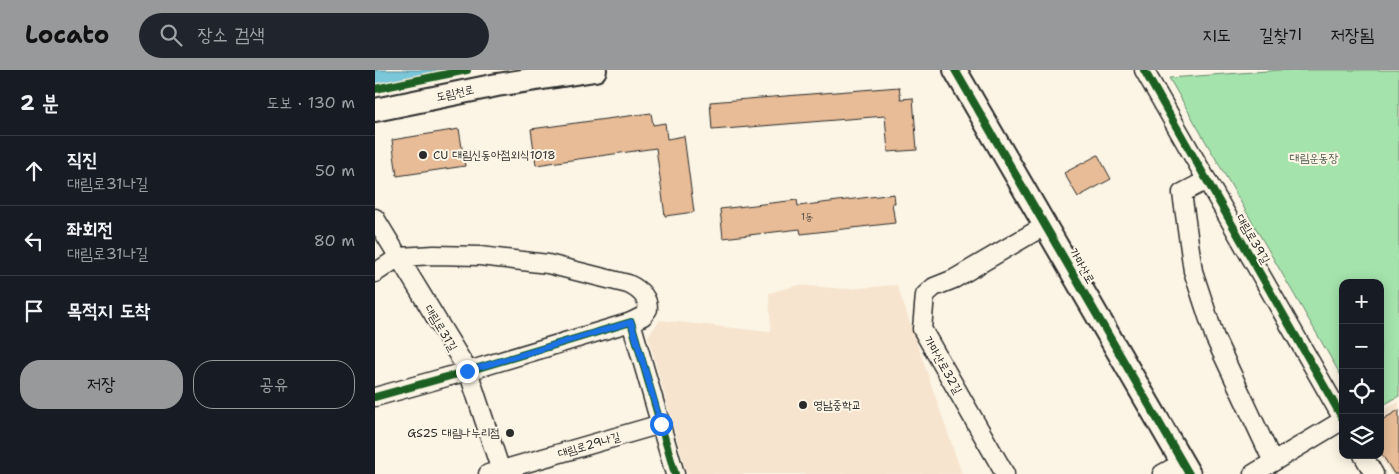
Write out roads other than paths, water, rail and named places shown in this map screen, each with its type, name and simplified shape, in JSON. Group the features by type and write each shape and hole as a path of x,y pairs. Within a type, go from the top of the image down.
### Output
{"main road":[{"name":"도림천로","path":"375,110 497,85 595,70"},
{"name":"가마산로","path":"955,70 1185,468"}],"street":[{"name":"대림로39길","path":"1144,70 1340,414"},
{"path":"1207,180 1182,193 1193,271 1215,338 1273,462"},
{"name":"대림로31길","path":"375,218 467,371 497,473"},
{"name":"가마산로32길","path":"1005,474 922,329 925,295 934,287 954,279 1046,225"},
{"path":"375,273 399,257 434,255 480,256 521,260 567,268 628,284 639,289 648,304 648,309 643,316 631,322 375,397"},
{"path":"631,322 675,474"},
{"name":"대림로39길","path":"1253,474 1339,422"},
{"name":"대림로29나길","path":"497,473 661,424"},
{"path":"1365,459 1374,474"},
{"path":"1162,474 1185,468"}],"water":[{"path":"375,70 440,70 375,84"}],"place":[{"name":"CU 대림신동아점외식1018","path":"423,155"},
{"name":"영남중학교","path":"803,405"},
{"name":"GS25 대림나누리점","path":"510,433"}],"park label":[{"name":"대림운동장","path":"1314,158"}]}
